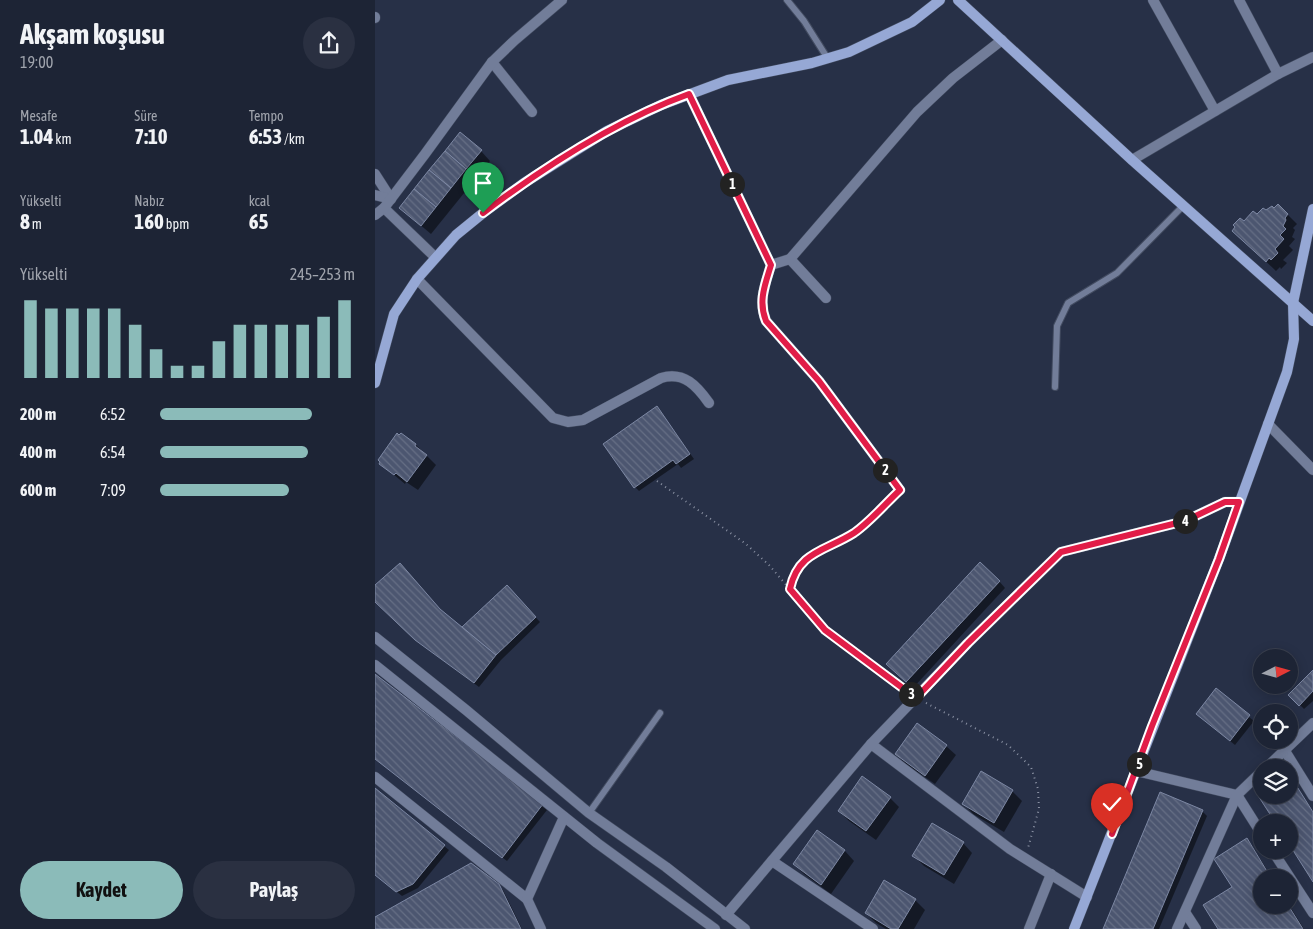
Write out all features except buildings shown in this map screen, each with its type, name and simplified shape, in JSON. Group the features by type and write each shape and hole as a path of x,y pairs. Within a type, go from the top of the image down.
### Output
{"street":[{"path":"375,215 387,204 492,62 561,0"},
{"path":"375,383 394,314 417,279 435,257 469,224 524,183 613,128 644,112 689,94 749,74 794,67 849,52 912,22 940,0"},
{"path":"958,0 1131,160 1313,321"},
{"path":"1153,0 1215,111"},
{"path":"1239,0 1278,74"},
{"path":"771,265 789,259 917,112 953,78 1001,40"},
{"path":"1131,160 1278,74 1313,57"},
{"path":"492,62 532,112"},
{"path":"689,94 771,265 761,296 766,321 819,381 900,490"},
{"path":"375,174 387,204"},
{"path":"375,195 387,204 435,257"},
{"path":"1073,929 1137,770 1239,502 1290,361 1294,334 1293,303 1313,209"},
{"path":"789,259 826,298"},
{"path":"417,279 553,418 568,422 583,420 661,378 673,376 685,378 709,404"},
{"path":"1268,424 1313,470"},
{"path":"726,915 871,744 968,643 1061,552 1185,521 1225,502 1239,502"},
{"path":"375,637 474,716 589,814 667,867 745,929"},
{"path":"375,664 564,817 715,929"},
{"path":"1276,759 1313,723"},
{"path":"871,744 1010,849 1087,897"},
{"path":"1285,751 1313,796"},
{"path":"1137,770 1237,795 1253,820"},
{"path":"375,777 527,899 541,929"},
{"path":"1177,929 1237,795 1253,780"},
{"path":"527,899 564,817"},
{"path":"1278,859 1313,913"},
{"path":"772,861 873,929"},
{"path":"1029,929 1051,874"},
{"path":"1185,912 1196,929"}],"lane":[{"path":"787,0 804,21 828,59"},
{"path":"1055,387 1057,326 1068,303 1117,272 1183,206"},
{"path":"589,814 660,713"}],"path":[{"path":"657,481 746,544 769,565 825,630 916,698 1008,745 1031,767 1038,789 1039,809 1025,858"},
{"path":"790,589 795,574 804,560 855,532 900,490"}],"route":[{"path":"483,213 524,183 607,131 644,112 689,94 771,265 761,296 763,314 766,321 819,381 900,490 855,532 804,560 795,574 790,589 825,630 916,698 968,643 1061,552 1185,521 1225,502 1239,502 1219,559 1152,726 1112,834"}]}
